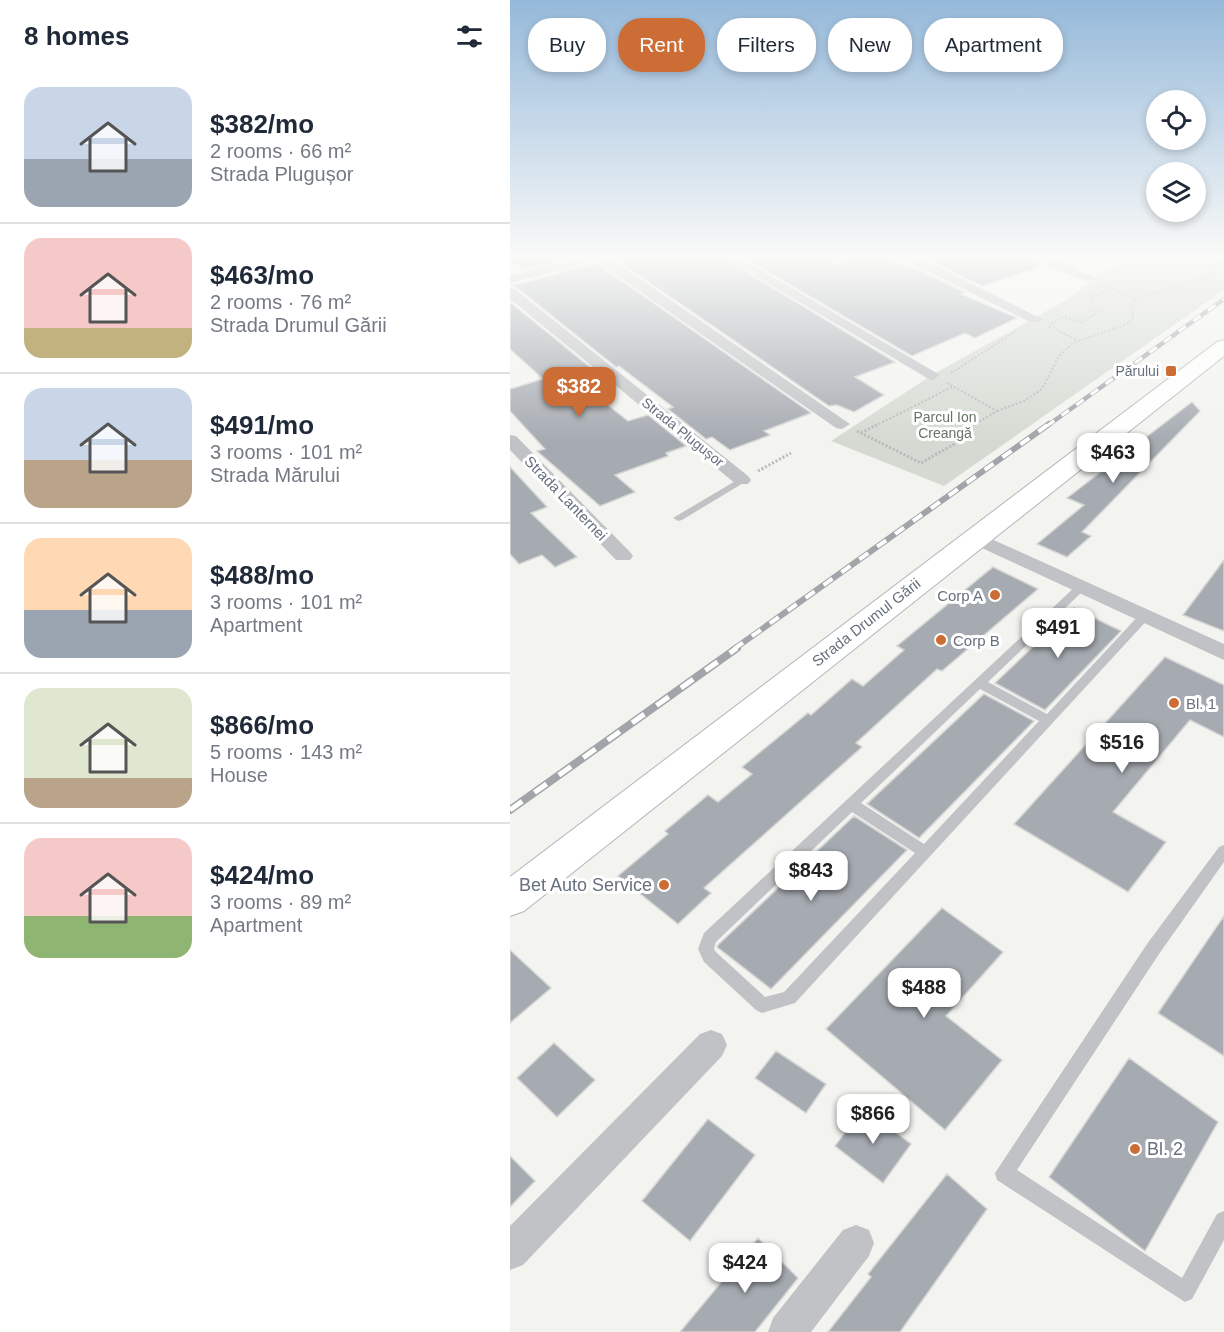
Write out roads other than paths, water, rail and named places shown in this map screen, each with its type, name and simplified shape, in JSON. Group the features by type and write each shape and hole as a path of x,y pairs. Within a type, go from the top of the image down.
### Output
{"street":[{"name":"Strada Plugușor","path":"542,318 742,480"},
{"path":"689,318 842,424"},
{"path":"834,318 936,378"},
{"name":"Strada Drumul Gării","path":"510,899 1224,346"},
{"name":"Strada Lanternei","path":"510,440 623,556"},
{"path":"976,538 1224,652"},
{"path":"510,1252 711,1045"},
{"path":"787,1332 856,1243"}],"lane":[{"name":"Strada Plugușor","path":"678,518 742,480"},
{"path":"1081,587 709,938 706,949 710,957 762,1005 789,998 1145,616"},
{"path":"979,683 1048,720"},
{"path":"851,804 925,852"},
{"path":"1224,851 1153,949 1004,1173 1185,1292 1224,1221"}],"railway":[{"path":"1047,426 1197,318"},
{"path":"734,649 1049,424"},
{"path":"510,810 737,648"}],"place":[{"name":"Părului","path":"1171,371"},
{"name":"Corp A","path":"995,595"},
{"name":"Corp B","path":"941,640"},
{"name":"Bl. 1","path":"1174,703"},
{"name":"Bet Auto Service","path":"664,885"},
{"name":"Bl. 2","path":"1135,1149"}],"park label":[{"name":"Parcul Ion Creangă","path":"945,426"}]}
